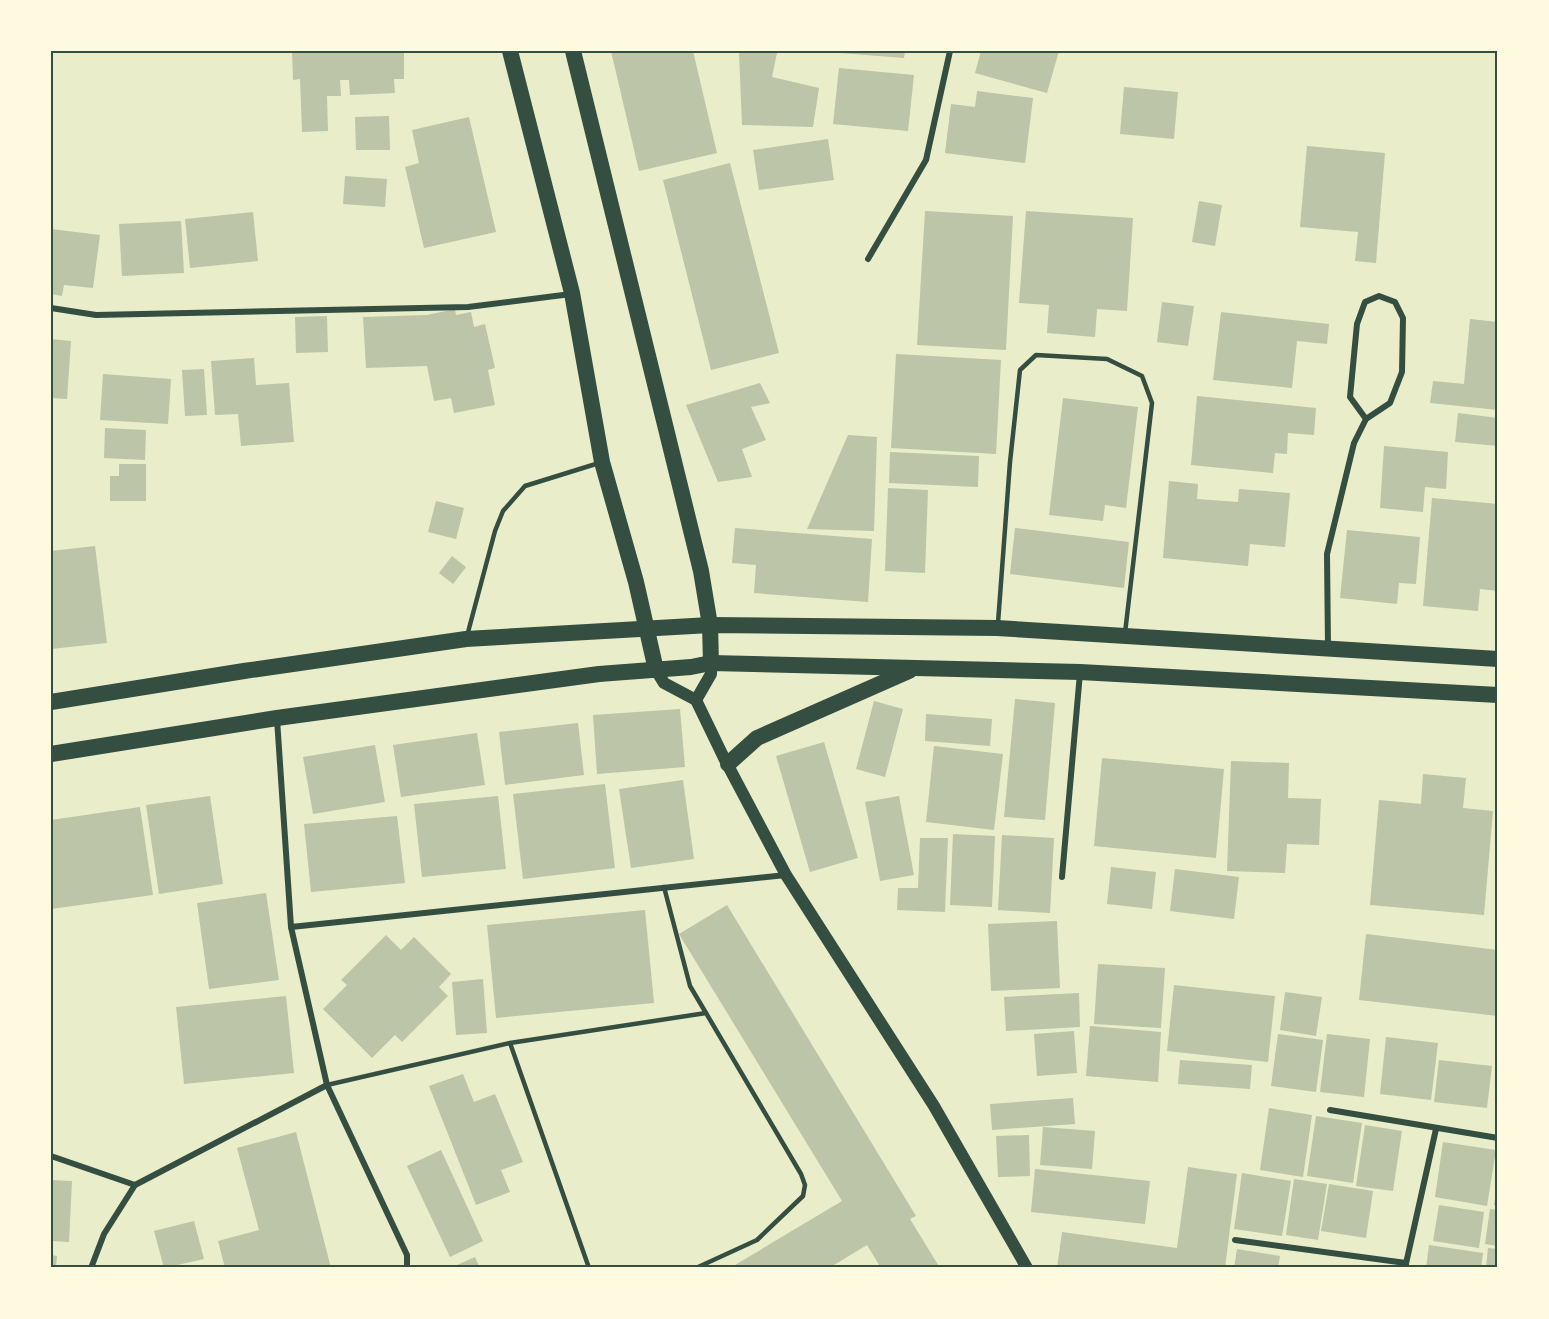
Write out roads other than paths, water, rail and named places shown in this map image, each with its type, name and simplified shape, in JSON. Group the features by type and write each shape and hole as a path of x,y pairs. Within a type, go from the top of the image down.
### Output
{"highway":[{"path":"510,51 572,293 602,462 636,582 656,670"},
{"path":"573,51 701,571 710,624 711,663"},
{"path":"51,702 466,639 710,624 998,628 1498,659"},
{"path":"51,754 277,718 599,674 711,663 1080,672 1498,695"},
{"path":"728,764 757,738 916,668"}],"main road":[{"path":"696,700 711,674 711,663"},
{"path":"656,670 664,683 696,700 786,875 934,1106 1027,1268"}],"street":[{"path":"868,259 926,160 950,51"},
{"path":"51,308 96,315 468,307 572,293"},
{"path":"1328,647 1328,554 1354,443 1366,419 1390,403 1402,372 1403,318 1395,302 1379,296 1365,302 1357,324 1350,397 1366,419"},
{"path":"1062,877 1080,672"},
{"path":"277,718 291,927 327,1085 407,1255 407,1268"},
{"path":"291,927 786,875"},
{"path":"91,1268 104,1234 135,1185 327,1085"},
{"path":"1330,1110 1498,1138"},
{"path":"1235,1240 1405,1265 1436,1129"},
{"path":"51,1156 135,1185"}],"lane":[{"path":"998,628 1010,462 1020,370 1036,355 1107,359 1142,376 1152,403 1125,635"},
{"path":"466,639 495,531 503,511 525,486 602,462"},
{"path":"664,887 690,986 801,1174 805,1185 803,1196 757,1240 696,1268"},
{"path":"327,1085 510,1043 705,1013"},
{"path":"510,1043 589,1268"}]}
